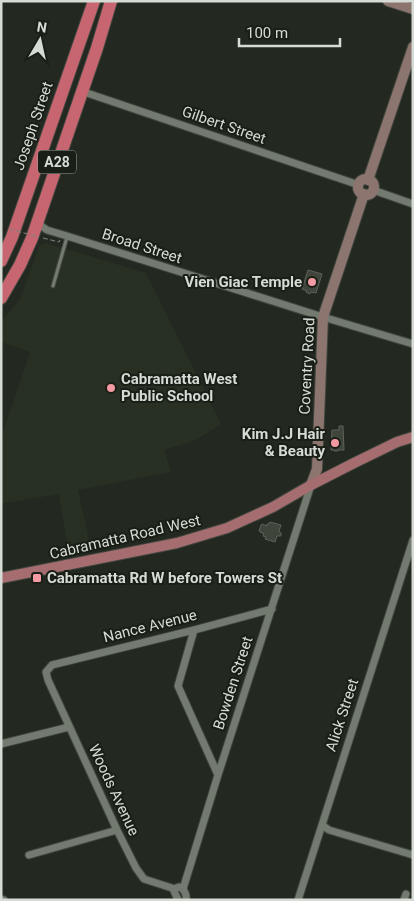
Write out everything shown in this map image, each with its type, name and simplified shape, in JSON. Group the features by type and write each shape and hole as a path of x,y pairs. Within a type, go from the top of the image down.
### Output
{"highway":[{"name":"Joseph Street","path":"1,261 12,237 94,1"},
{"name":"A28","path":"1,298 20,265 37,223 97,48 111,1"}],"main road":[{"name":"Cabramatta Road West","path":"1,578 177,544 227,528 273,507 311,485 397,442 413,436"}],"street":[{"path":"388,1 413,10"},
{"path":"365,190 361,181 368,180 413,47"},
{"name":"Gilbert Street","path":"81,91 365,190 413,204"},
{"name":"Coventry Road","path":"311,485 317,469 323,317 365,190"},
{"name":"Broad Street","path":"37,223 47,230 413,344"},
{"name":"Bowden Street","path":"183,889 311,485"},
{"name":"Alick Street","path":"298,900 413,540"},
{"name":"Nance Avenue","path":"48,680 46,672 52,665 272,609"},
{"path":"194,630 178,686 218,775"},
{"name":"Woods Avenue","path":"48,680 136,868 144,879 175,889 178,887 183,889"},
{"path":"1,744 69,727"},
{"path":"322,825 329,830 413,855"},
{"path":"29,855 117,830"},
{"path":"175,889 174,892 178,900"},
{"path":"183,889 188,899"}],"lane":[{"path":"53,286 66,236"}],"path":[{"path":"9,229 38,237"}],"shaded area":[{"name":"Cabramatta West Public School","path":"46,243 146,273 221,424 196,440 164,450 171,472 78,490 91,549 69,554 59,494 1,504 1,438 30,352 1,342 1,322 20,299 39,246"}],"building":[{"name":"Vien Giac Temple","path":"308,270 322,274 316,293 311,292 310,294 302,289"},
{"path":"339,426 343,426 344,450 334,451 331,450 332,430 339,430"},
{"path":"270,522 281,525 279,531 281,536 277,536 275,542 265,539 264,534 259,531 262,524 267,526"}],"place":[{"name":"Vien Giac Temple","path":"312,282"},
{"name":"Cabramatta West Public School","path":"111,388"},
{"name":"Kim J.J Hair & Beauty","path":"335,443"},
{"name":"Cabramatta Rd W before Towers St","path":"37,578"}]}
